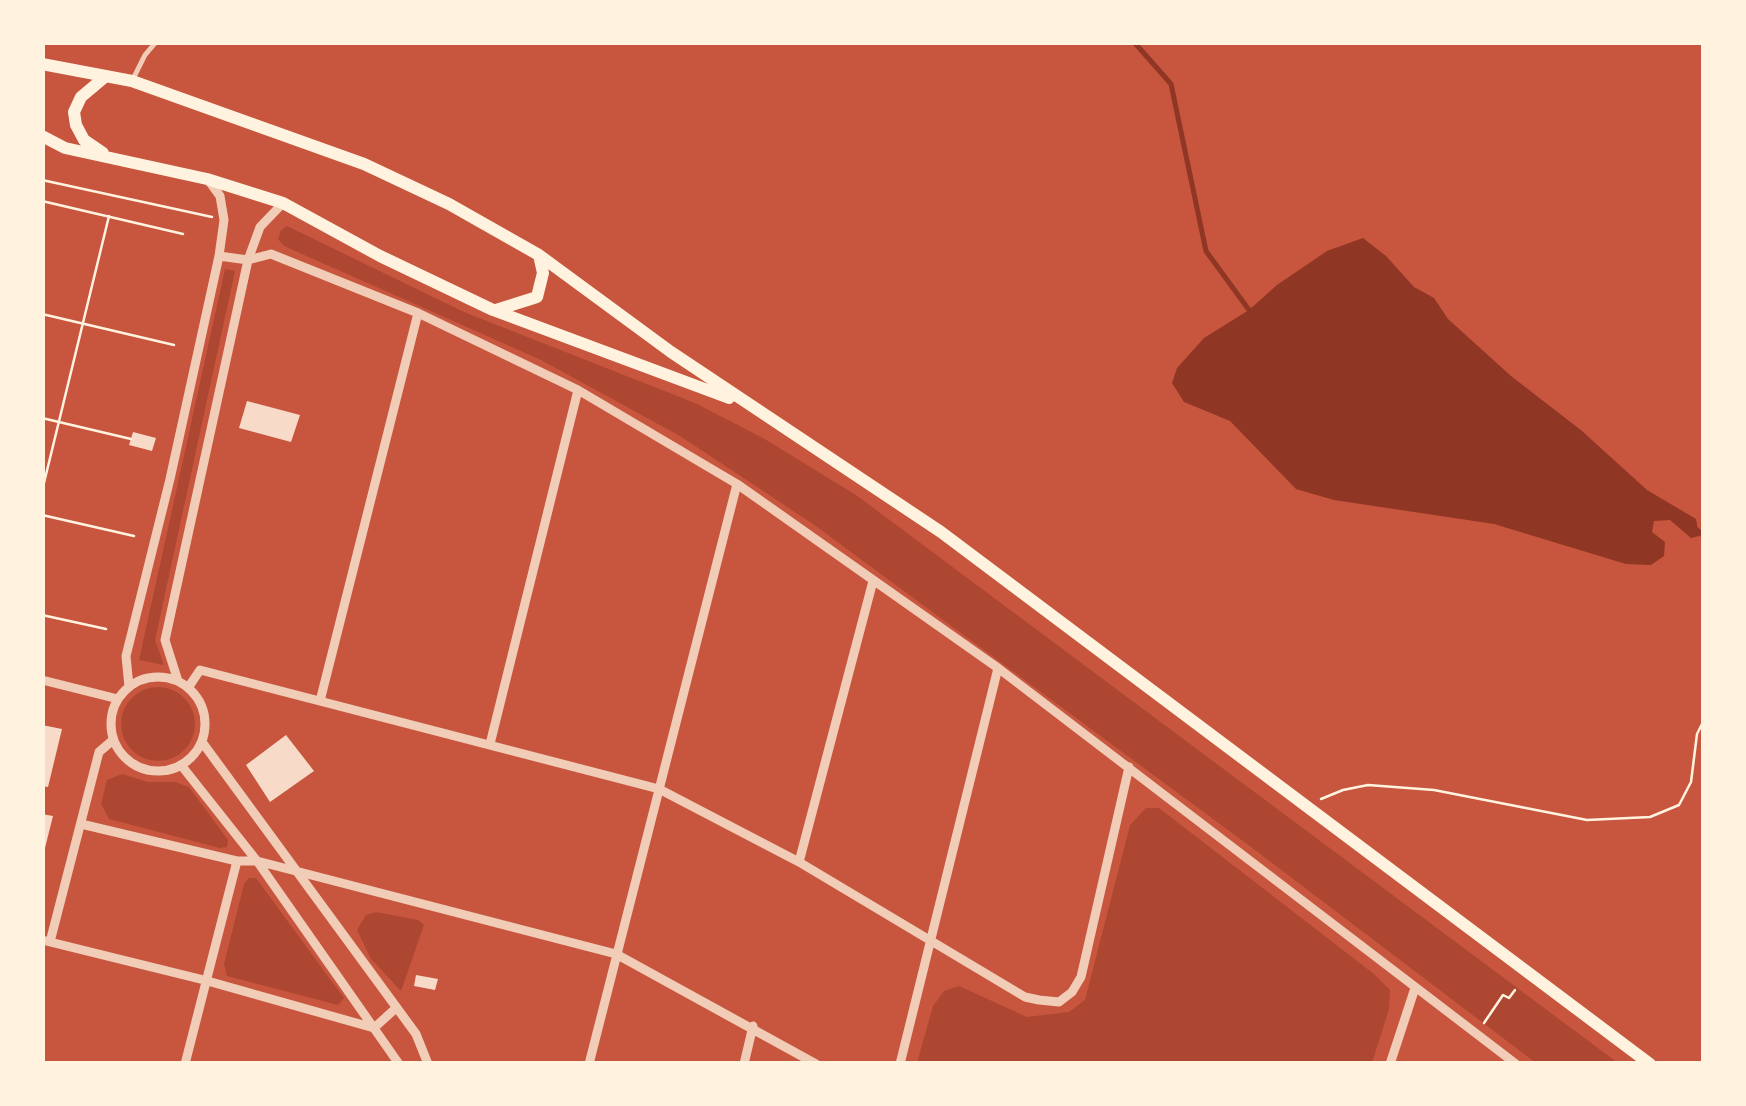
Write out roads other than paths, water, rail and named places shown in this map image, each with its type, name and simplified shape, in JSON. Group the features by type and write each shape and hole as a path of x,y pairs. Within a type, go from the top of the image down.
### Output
{"main road":[{"path":"42,64 132,81 364,164 450,204 539,254 750,406 941,532 1650,1064"},
{"path":"106,76 80,97 74,112 84,140 108,157"},
{"path":"42,136 65,148 208,178 283,203 380,256 493,310 750,406"},
{"path":"493,310 538,297 543,273 539,254"}],"street":[{"path":"129,687 126,656 219,256 224,220 220,196 208,178"},
{"path":"178,682 165,640 248,260 260,228 283,203"},
{"path":"219,256 248,260 271,254 418,313 578,390 736,484 998,668 1516,1064"},
{"path":"320,700 418,313"},
{"path":"490,744 578,390"},
{"path":"588,1064 736,484"},
{"path":"800,862 873,580"},
{"path":"900,1064 998,668"},
{"path":"188,688 200,670 659,789 800,862 1025,996 1060,1002 1081,977 1129,767"},
{"path":"152,677 178,682 196,696 205,718 202,742 181,765 168,770 142,768 129,762 113,740 110,726 118,699 129,687 152,677"},
{"path":"42,680 118,699"},
{"path":"113,740 99,752 82,824 46,941 374,1028"},
{"path":"202,742 416,1034 428,1064"},
{"path":"181,765 257,861 398,1064"},
{"path":"82,824 237,861 257,861 296,870 616,954 816,1064"},
{"path":"184,1064 237,861"},
{"path":"1390,1064 1415,988"},
{"path":"374,1028 396,1008"},
{"path":"744,1064 753,1026"}],"lane":[{"path":"132,81 156,42"}],"waterway":[{"path":"1134,42 1171,84 1206,251 1253,311"},
{"path":"1691,525 1704,536"}]}
